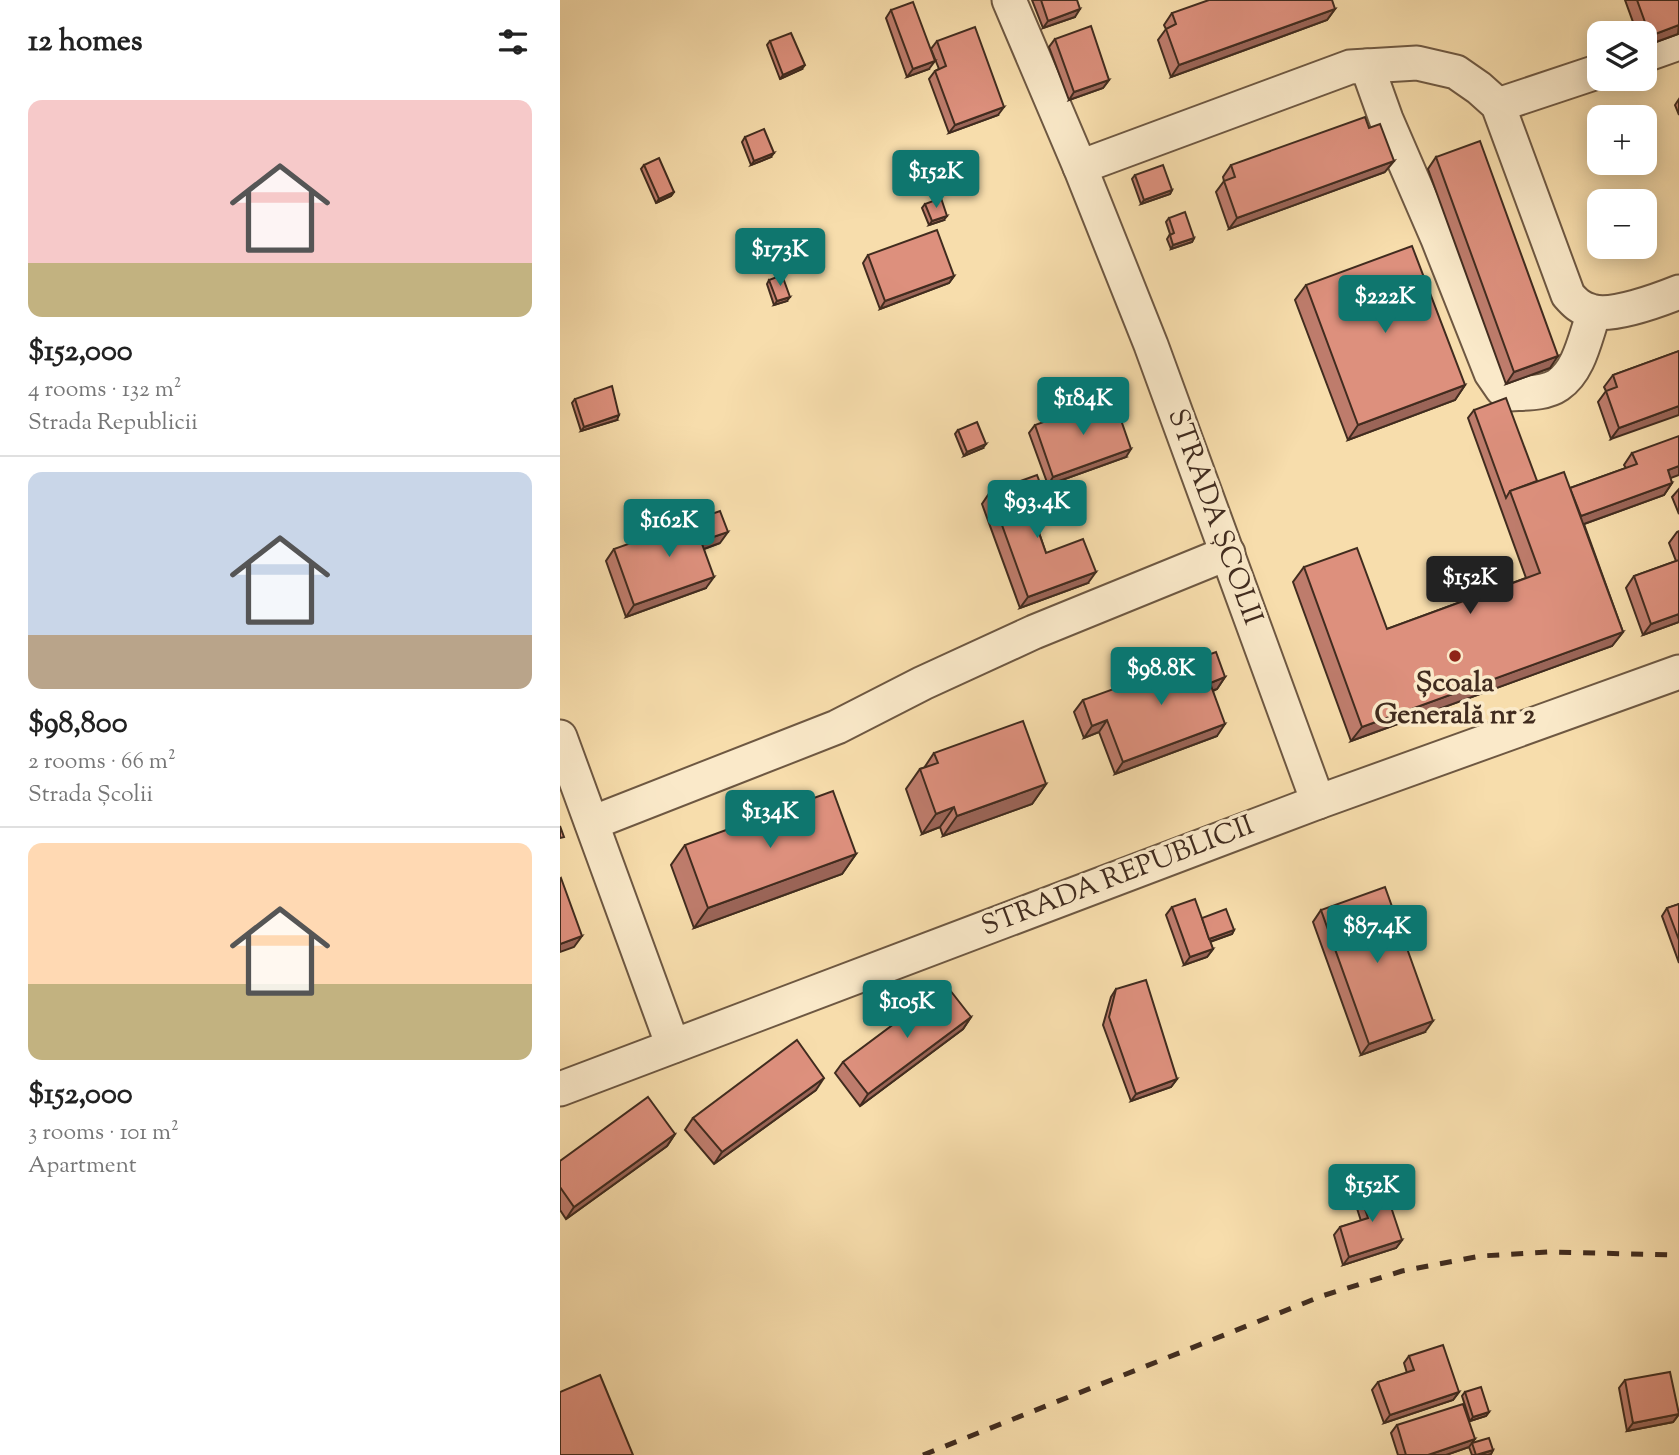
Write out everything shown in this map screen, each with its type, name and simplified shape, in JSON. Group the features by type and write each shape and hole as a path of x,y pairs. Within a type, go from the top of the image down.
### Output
{"street":[{"name":"STRADA ȘCOLII","path":"1009,0 1152,345 1318,802"},
{"path":"1657,51 1679,43"},
{"path":"1080,167 1350,67 1417,63 1456,72 1498,105 1568,295 1577,306 1594,313 1616,311 1648,304 1679,292"},
{"path":"1367,66 1386,119 1438,239 1491,373 1502,388 1510,394 1535,392 1557,386 1574,369 1594,313"},
{"path":"1498,105 1587,75"},
{"path":"592,823 837,727 923,682 1034,632 1228,554"},
{"name":"STRADA REPUBLICII","path":"560,1089 1318,802 1679,672"},
{"path":"560,737 673,1046"}],"building":[{"path":"1041,0 1077,0 1080,9 1048,21"},
{"path":"1209,0 1332,0 1335,9 1179,65 1166,29 1176,24 1172,13"},
{"path":"1637,0 1679,0 1679,25 1657,33 1657,21 1645,21"},
{"path":"913,2 935,61 913,69 891,10"},
{"path":"1091,26 1109,80 1074,92 1055,39"},
{"path":"975,27 1004,107 955,125 935,71 946,66 937,41"},
{"path":"791,33 805,65 783,75 770,41"},
{"path":"1365,117 1369,128 1380,124 1394,161 1237,218 1224,181 1235,177 1231,165"},
{"path":"764,129 774,153 754,161 745,137"},
{"path":"1480,141 1558,356 1514,372 1436,157"},
{"path":"659,158 674,192 659,199 644,165"},
{"path":"1163,165 1172,190 1144,200 1135,175"},
{"path":"941,198 947,216 932,221 925,204"},
{"path":"1185,212 1194,238 1173,245 1170,235 1174,233 1169,218"},
{"path":"937,230 954,276 885,301 868,255"},
{"path":"1412,246 1465,385 1358,425 1306,285"},
{"path":"782,275 790,297 777,301 769,280"},
{"path":"1679,351 1679,406 1619,428 1606,391 1617,387 1613,375"},
{"path":"612,386 619,415 584,427 575,399"},
{"path":"1113,397 1131,449 1053,477 1035,425"},
{"path":"1506,398 1537,481 1510,491 1506,498 1474,410"},
{"path":"977,422 986,444 967,452 958,430"},
{"path":"1679,436 1679,466 1668,470 1672,483 1581,516 1570,488 1637,464 1632,453"},
{"path":"1564,472 1623,632 1362,727 1304,567 1357,548 1387,629 1540,573 1510,491"},
{"path":"1037,475 1049,507 1032,513 1046,553 1083,539 1096,572 1028,597 990,492"},
{"path":"720,511 728,532 701,541 714,577 634,605 614,549"},
{"path":"1679,560 1679,614 1651,624 1634,576"},
{"path":"1216,652 1225,677 1210,683 1225,724 1123,762 1107,720 1092,726 1083,700"},
{"path":"1023,721 1046,784 957,816 954,807 936,814 920,769 938,763 934,753"},
{"path":"833,791 856,854 708,908 685,845"},
{"path":"560,879 582,936 560,944"},
{"path":"1385,887 1433,1021 1369,1044 1321,910"},
{"path":"1195,899 1213,949 1190,957 1172,907"},
{"path":"1679,904 1679,940 1667,908"},
{"path":"1226,909 1234,930 1209,939 1202,918"},
{"path":"1146,980 1177,1079 1136,1094 1109,1017 1116,989"},
{"path":"946,985 971,1017 868,1094 843,1062"},
{"path":"797,1040 824,1078 722,1152 693,1118"},
{"path":"648,1097 675,1134 574,1207 560,1187 560,1161"},
{"path":"1383,1183 1402,1240 1349,1257 1340,1227 1368,1218 1359,1191"},
{"path":"1443,1345 1459,1392 1390,1415 1378,1382 1414,1370 1409,1356"},
{"path":"1670,1372 1679,1414 1633,1423 1625,1380"},
{"path":"600,1375 633,1455 560,1455 560,1392"},
{"path":"1481,1387 1489,1412 1473,1417 1465,1392"},
{"path":"1463,1404 1475,1439 1428,1455 1406,1455 1397,1425"},
{"path":"1489,1438 1493,1450 1476,1455 1472,1443"}],"railway":[{"path":"923,1455 1322,1296 1402,1271 1481,1256 1548,1252 1679,1255"}],"place":[{"name":"Școala Generală nr 2","path":"1455,656"}]}
